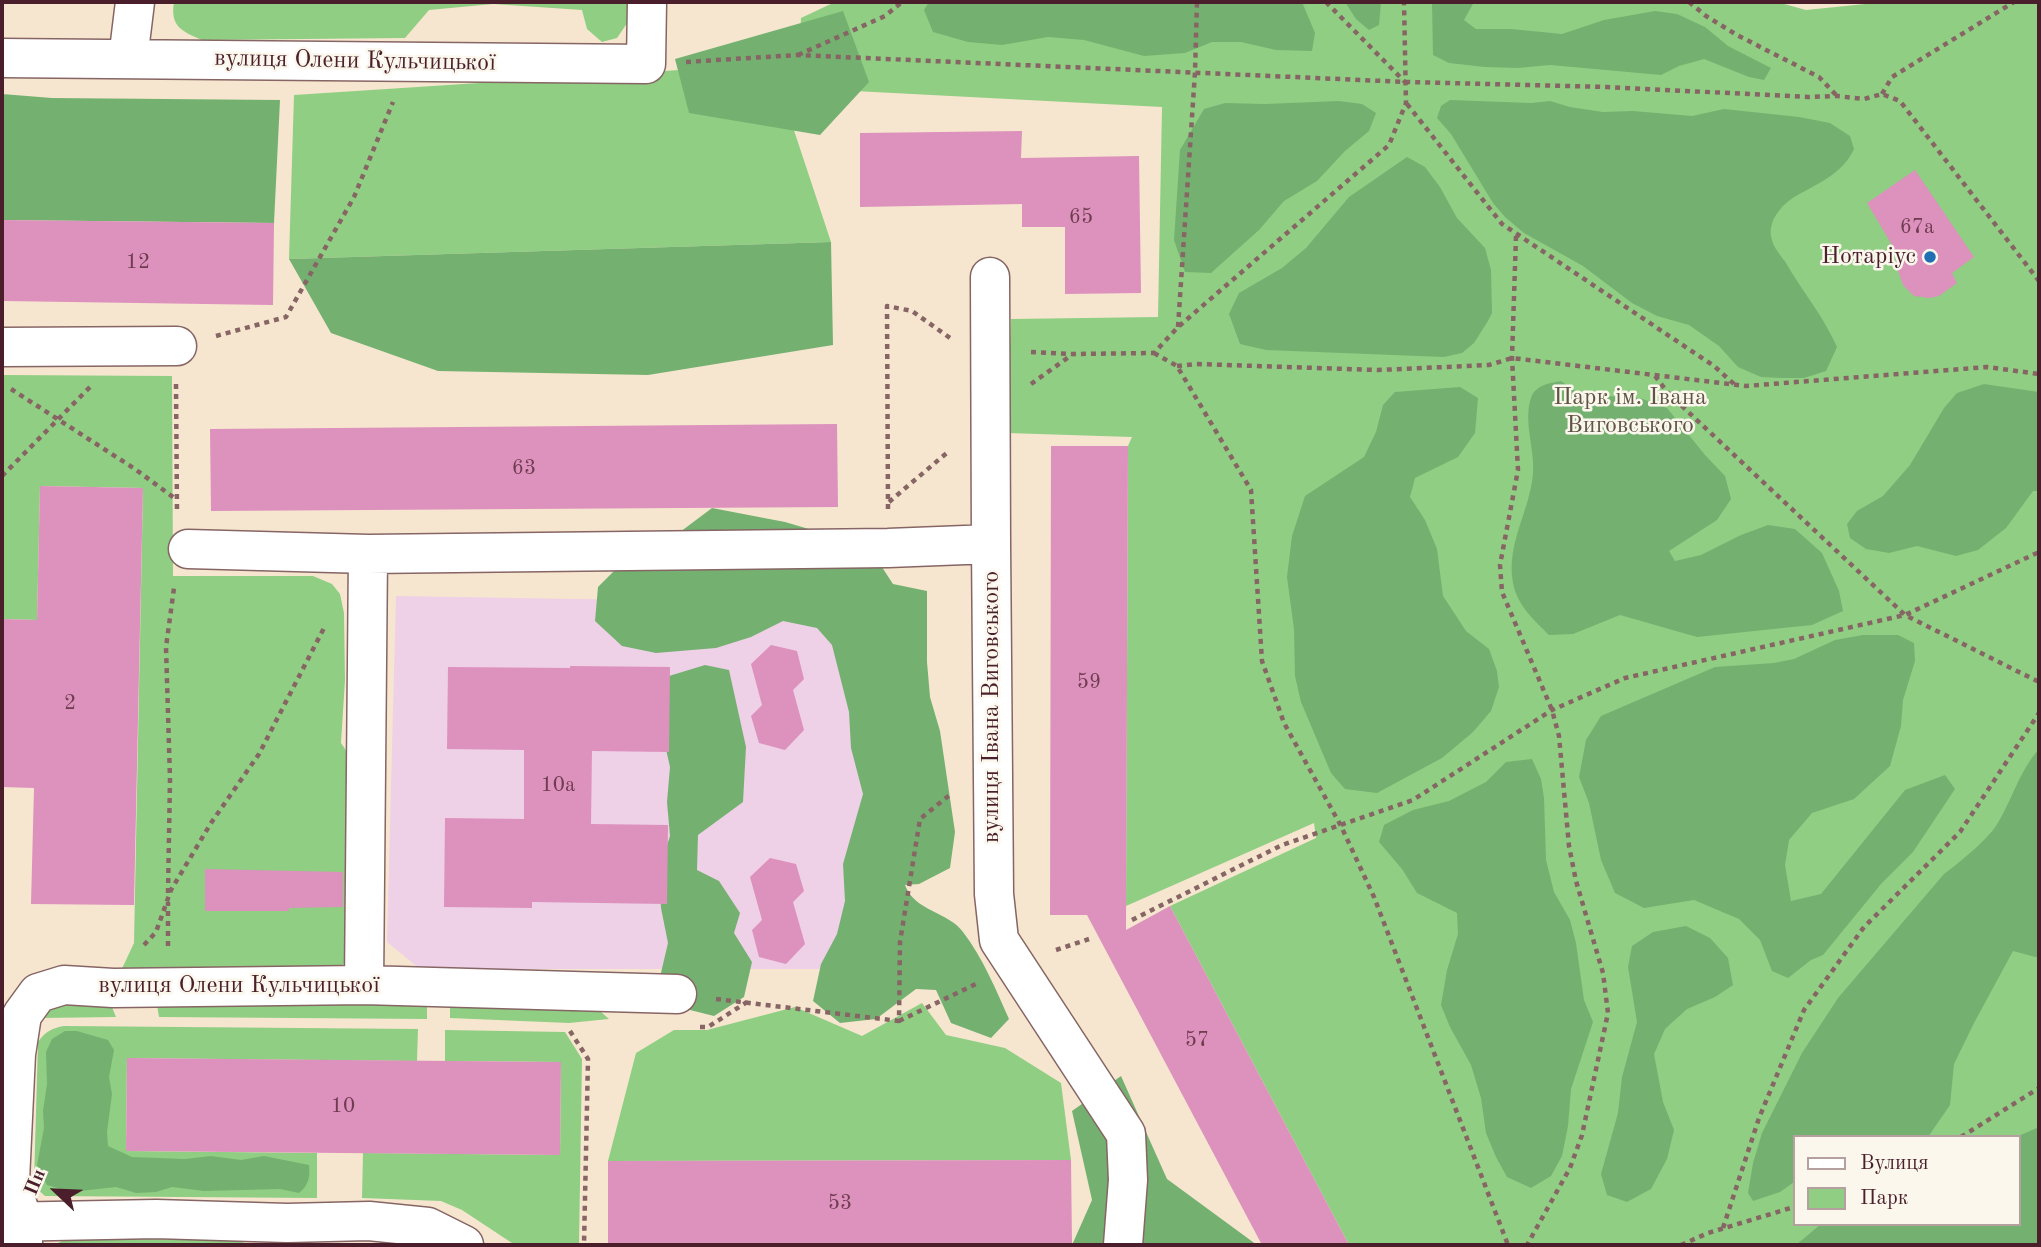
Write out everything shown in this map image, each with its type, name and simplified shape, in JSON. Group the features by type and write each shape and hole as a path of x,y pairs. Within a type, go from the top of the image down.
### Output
{"lane":[{"path":"128,59 135,2"},
{"path":"646,64 647,2"},
{"name":"вулиця Олени Кульчицької","path":"2,58 646,64"},
{"path":"990,277 991,544"},
{"path":"2,347 177,346"},
{"name":"вулиця Івана Виговського","path":"183,549 368,554 888,548 991,544 994,894 999,940 1126,1134 1128,1180 1123,1245"},
{"path":"364,985 368,554"},
{"name":"вулиця Олени Кульчицької","path":"464,1245 428,1227 369,1222 286,1234 156,1219 16,1230 10,1180 16,1054 22,1015 38,993 64,985 167,988 364,985 677,994"}],"path":[{"path":"797,55 885,16 902,2"},
{"path":"1178,327 1197,2"},
{"path":"1325,2 1406,82"},
{"path":"1154,353 1178,327 1389,145 1406,103 1404,2"},
{"path":"1689,2 1737,35 1819,77 1837,96"},
{"path":"1882,94 1892,77 2014,2"},
{"path":"646,64 797,55 1808,97 1864,99 1882,94 1900,102 2039,281"},
{"path":"167,988 170,779 166,647 183,549 177,500 177,346 286,317 354,197 409,62"},
{"path":"1406,103 1502,224 1516,236 1714,366 1734,384"},
{"path":"1516,236 1512,358 1518,470 1500,565 1502,592 1552,710 1559,736 1569,846 1576,881 1603,974 1608,1013 1582,1135 1570,1168 1527,1245"},
{"path":"888,548 887,306 912,311 967,350 1073,354 1154,353 1177,366 1251,490 1262,661 1284,723 1340,826 1374,897 1508,1245"},
{"path":"2,476 57,419 135,346"},
{"path":"1177,366 1196,364 1378,370 1489,365 1512,358 1763,387 1987,367 2039,374"},
{"path":"1654,375 1668,393 1905,615 2039,682"},
{"path":"2,382 135,469 177,500"},
{"path":"1132,920 1282,845 1413,800 1552,710 1625,678 1905,615 2039,552"},
{"path":"113,988 137,953 156,932 168,897 211,823 259,754 326,623"},
{"path":"1723,1228 1759,1118 1804,1010 1864,928 1960,832 2039,713"},
{"path":"677,994 899,1021 900,942 919,819 992,762"},
{"path":"566,1027 588,1059 584,1245"},
{"path":"1964,1135 2039,1088"},
{"path":"1681,1245 1723,1228 1792,1208"}],"shaded area":[{"path":"396,596 876,604 865,969 420,969 387,942"}],"green space":[{"path":"174,2 631,2 628,22 617,38 602,42 587,29 582,10 493,4 429,10 405,38 202,40 179,27 174,17"},
{"name":"Парк ім. Івана Виговського","path":"835,2 1777,2 1806,10 1885,2 2039,2 2039,1245 1349,1245 1170,906 1316,838 1314,823 1126,906 1128,446 1132,437 1007,433 1011,319 1158,317 1162,107 797,88 801,18"},
{"path":"929,2 1302,2 1315,33 1312,51 1276,50 1241,42 1212,42 1185,53 1144,56 1084,40 1048,37 1002,45 968,42 933,32 924,10"},
{"path":"1345,2 1381,2 1379,25 1369,30 1356,19"},
{"path":"1432,2 1474,2 1464,20 1476,29 1562,34 1604,20 1655,11 1677,14 1705,27 1728,46 1771,68 1764,80 1749,77 1704,59 1679,66 1661,75 1550,65 1518,68 1449,63 1433,55"},
{"path":"843,11 869,82 820,135 689,113 675,59"},
{"path":"772,64 831,242 289,259 294,95"},
{"path":"2,94 52,98 280,100 274,223 2,220"},
{"path":"1450,100 1531,103 1550,101 1603,112 1633,111 1692,116 1724,109 1830,123 1850,136 1854,149 1844,165 1785,204 1771,227 1774,246 1837,347 1826,371 1804,378 1781,378 1761,377 1738,367 1719,346 1689,325 1657,316 1632,303 1583,266 1524,233 1493,203 1451,134 1437,118 1441,106"},
{"path":"1339,101 1362,104 1376,113 1369,131 1345,151 1317,181 1284,201 1259,230 1211,273 1185,272 1174,240 1180,150 1204,109 1225,103"},
{"path":"1407,157 1425,167 1457,218 1485,248 1491,270 1492,313 1474,343 1462,353 1444,357 1266,350 1240,344 1229,314 1239,293 1282,268 1306,248 1349,197"},
{"path":"831,242 833,345 648,375 438,371 331,333 289,259"},
{"path":"2,375 172,376 173,576 313,576 332,584 340,594 344,613 345,680 341,743 358,768 352,954 340,968 119,975 134,943 143,488 40,486 37,620 2,619"},
{"path":"1561,381 1575,391 1640,398 1667,408 1725,476 1731,499 1717,520 1669,551 1675,561 1701,555 1768,525 1795,529 1822,553 1839,591 1843,611 1812,625 1697,637 1620,615 1573,634 1549,635 1518,598 1512,568 1515,540 1528,501 1533,473 1528,416 1531,398 1539,387"},
{"path":"1984,384 2039,392 2039,491 2033,491 2006,528 1978,550 1956,556 1917,546 1889,553 1866,549 1850,538 1847,524 1857,511 1883,496 1910,465 1944,408 1957,393"},
{"path":"1460,387 1478,398 1475,433 1458,457 1415,478 1410,497 1425,520 1437,549 1443,596 1466,631 1489,649 1497,671 1499,687 1491,711 1473,732 1442,758 1377,793 1345,789 1331,773 1301,702 1295,676 1294,629 1287,577 1292,536 1305,496 1364,457 1376,432 1383,405 1395,392"},
{"path":"712,508 785,522 819,532 874,555 893,584 927,591 930,697 940,731 955,832 950,868 919,884 905,885 916,900 957,925 983,963 1009,1019 991,1038 951,1023 936,990 916,989 876,1019 840,1023 813,1001 821,964 837,934 845,901 843,864 863,794 851,748 849,712 832,645 817,628 783,621 751,637 716,648 656,653 622,646 595,621 598,587 623,562 658,554 684,529"},
{"path":"1863,635 1898,635 1914,643 1915,661 1903,700 1901,726 1890,766 1854,799 1812,813 1789,840 1785,865 1791,901 1821,894 1905,790 1945,775 1955,789 1913,852 1881,884 1823,955 1811,960 1788,978 1772,971 1760,940 1739,919 1694,900 1644,908 1615,893 1601,860 1589,803 1579,777 1586,740 1601,716 1715,667 1794,659 1835,640"},
{"path":"705,665 729,670 746,747 743,802 698,835 697,870 719,881 740,913 734,933 752,962 744,997 714,1016 678,1007 660,977 668,943 661,908 659,871 670,836 667,802 670,767 659,718 669,676"},
{"path":"2039,749 2039,958 2013,951 1954,1064 1950,1105 1929,1135 1792,1135 1792,1183 1780,1192 1753,1201 1748,1193 1762,1133 1802,1053 1838,998 1944,874 1995,827"},
{"path":"1532,759 1541,779 1544,798 1546,860 1554,892 1570,920 1584,1000 1593,1022 1571,1089 1562,1156 1551,1176 1531,1188 1507,1177 1496,1157 1486,1133 1481,1098 1471,1065 1441,1005 1447,970 1458,934 1457,913 1417,893 1402,869 1379,842 1384,825 1413,810 1449,801 1486,782 1506,762"},
{"path":"1686,926 1710,938 1728,958 1733,985 1715,997 1687,1009 1665,1029 1654,1054 1663,1102 1674,1130 1667,1159 1651,1189 1627,1202 1607,1195 1601,1174 1618,1113 1622,1077 1637,1022 1628,967 1632,946 1653,932"},
{"path":"156,999 427,999 427,1019 159,1017"},
{"path":"109,1000 116,1017 41,1018 55,1002"},
{"path":"450,1000 592,1004 609,1019 569,1023 450,1018"},
{"path":"922,1003 946,1035 1005,1048 1061,1083 1071,1160 608,1161 636,1053 674,1030 707,1030 795,1007 862,1036"},
{"path":"64,1026 418,1029 417,1061 127,1058 126,1151 317,1153 317,1198 45,1196 36,1188 34,1182 38,1042 49,1031"},
{"path":"445,1030 565,1032 582,1059 579,1245 515,1245 462,1210 441,1201 362,1198 363,1153 560,1155 561,1062 445,1061"},
{"path":"65,1031 77,1031 108,1040 114,1050 109,1077 112,1094 108,1146 132,1157 185,1159 211,1156 241,1160 264,1156 309,1165 307,1184 299,1193 280,1189 204,1191 172,1187 156,1192 136,1193 116,1187 71,1192 47,1185 37,1165 44,1128 46,1052 52,1039"},
{"path":"1121,1076 1167,1179 1257,1245 1072,1245 1092,1200 1072,1111"},
{"path":"2039,1127 2039,1245 1796,1245 1819,1226 2020,1226 2020,1135"},
{"path":"64,1240 234,1240 253,1245 54,1245"}],"building":[{"path":"1022,131 1021,158 1139,156 1141,293 1065,294 1065,227 1022,227 1022,204 860,207 860,133"},
{"path":"1915,170 1974,257 1952,273 1957,283 1939,296 1930,298 1914,296 1903,285 1895,250 1867,203"},
{"path":"2,220 274,223 273,305 2,301"},
{"path":"837,424 838,507 211,511 210,429"},
{"path":"1051,446 1128,446 1126,930 1170,906 1349,1245 1262,1245 1087,915 1050,915"},
{"path":"40,486 143,488 134,905 31,904 34,788 2,787 2,619 37,620"},
{"path":"771,645 797,651 804,679 793,690 804,730 785,750 759,743 751,716 762,705 751,664"},
{"path":"448,667 670,667 669,752 592,751 591,824 668,825 667,904 532,902 532,908 444,907 445,818 524,819 524,750 447,749"},
{"path":"770,858 796,864 804,891 793,902 805,944 786,964 759,957 752,930 762,920 750,877"},
{"path":"205,869 343,872 343,907 289,908 289,911 205,911"},
{"path":"127,1058 561,1062 560,1155 126,1151"},
{"path":"1071,1160 1072,1245 608,1245 608,1161"}],"place":[{"name":"Нотаріус","path":"1930,257"}]}
